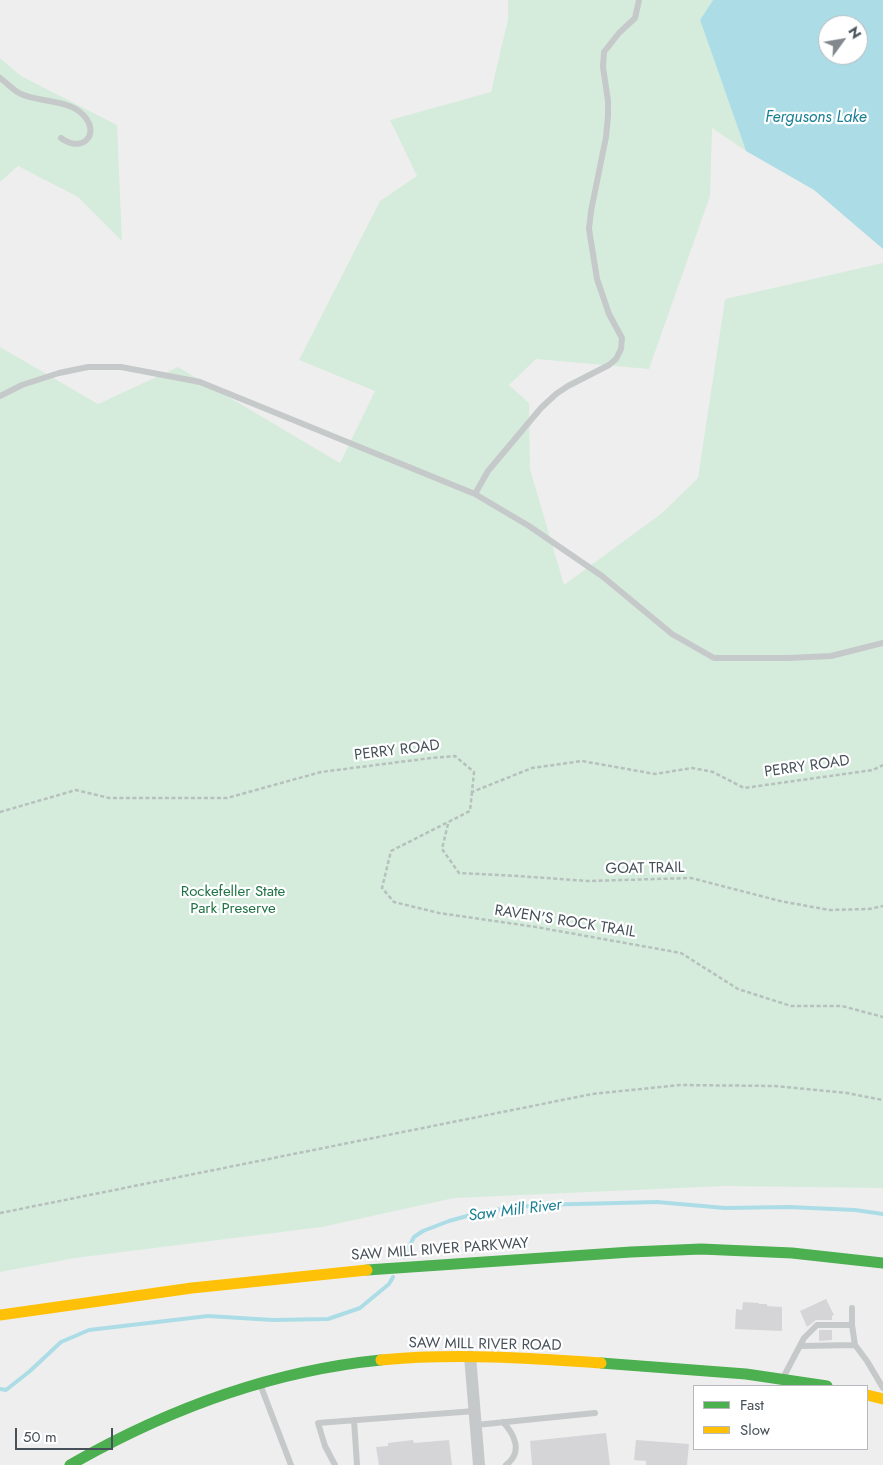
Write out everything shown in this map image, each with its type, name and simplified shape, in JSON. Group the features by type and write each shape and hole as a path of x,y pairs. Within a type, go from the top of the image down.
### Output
{"main road":[{"name":"SAW MILL RIVER PARKWAY","path":"0,1315 202,1288 385,1268 606,1254 701,1249 794,1252 883,1263"},
{"path":"840,1257 883,1268"},
{"name":"SAW MILL RIVER ROAD","path":"70,1465 129,1433 214,1397 305,1372 397,1358 470,1356 696,1369 783,1378 822,1385"},
{"path":"868,1396 883,1399"}],"street":[{"path":"470,1356 479,1465"}],"lane":[{"path":"475,494 488,472 540,408 568,386 610,365 616,359 621,349 622,338 609,314 597,279 589,229 606,137 608,116 608,101 603,67 604,52 634,18 639,0"},
{"path":"0,78 20,94 70,106 86,118 90,126 90,133 89,138 84,142 68,144 61,138"},
{"path":"0,396 59,373 88,367 121,367 200,382 475,494 529,526 594,571 672,634 714,658 831,656 883,643"},
{"path":"852,1308 855,1345 883,1388"},
{"path":"783,1378 804,1338 817,1325 852,1324"},
{"path":"800,1346 855,1345"},
{"path":"260,1383 291,1465"},
{"path":"336,1465 325,1446 318,1423 475,1411"},
{"path":"476,1425 595,1412"},
{"path":"354,1420 357,1465"},
{"path":"503,1422 512,1432 516,1450 515,1456 506,1465"}],"path":[{"name":"PERRY ROAD","path":"0,812 76,790 109,798 227,798 321,772 455,756 474,772 472,792 532,768 582,761 655,774 692,768 713,772 744,788 873,770 883,765"},
{"name":"RAVEN'S ROCK TRAIL","path":"472,792 470,811 448,824 391,851 382,888 394,902 439,913 536,927 681,953 738,989 791,1006 842,1006 883,1017"},
{"name":"GOAT TRAIL","path":"448,824 442,849 459,873 588,881 691,878 780,901 830,910 869,910 883,906"},
{"path":"0,1213 592,1094 680,1085 775,1086 847,1093 883,1100"}],"green space":[{"name":"Rockefeller State Park Preserve","path":"508,0 713,0 700,20 746,151 712,128 710,196 649,369 536,359 509,385 529,403 530,469 564,585 662,513 698,478 725,299 883,263 883,1188 725,1186 454,1198 322,1227 75,1258 0,1272 0,347 98,404 178,367 340,463 375,391 299,360 380,201 417,176 390,120 491,92 508,19"},
{"path":"0,58 21,76 117,125 122,241 78,197 18,166 0,182"}],"water":[{"name":"Fergusons Lake","path":"713,0 883,0 883,249 814,190 746,151 700,20"}],"building":[{"path":"826,1299 834,1315 832,1320 816,1320 807,1327 800,1311"},
{"path":"743,1302 782,1307 782,1331 735,1329 736,1309 742,1310"},
{"path":"819,1330 832,1330 832,1340 819,1341"},
{"path":"606,1433 610,1465 532,1465 530,1441"},
{"path":"413,1440 414,1443 449,1440 452,1465 379,1465 376,1447 388,1446 388,1443"},
{"path":"636,1440 689,1444 687,1465 646,1465 646,1461 634,1460"}],"waterway":[{"name":"Saw Mill River","path":"404,1257 414,1237 423,1231 449,1221 485,1211 537,1205 657,1202 725,1208 789,1207 855,1210 883,1214"},
{"name":"Saw Mill River","path":"0,1389 6,1390 61,1342 89,1330 208,1316 273,1320 328,1319 360,1308 389,1284 393,1277"}],"traffic: fast":[{"path":"367,1270 701,1249 792,1253 883,1263"},
{"path":"70,1465 143,1427 220,1396 299,1373 381,1360"},
{"path":"601,1363 746,1374 820,1385"}],"traffic: slow":[{"path":"0,1315 192,1288 367,1270"},
{"path":"381,1360 463,1357 601,1363"},
{"path":"868,1395 883,1399"}]}
